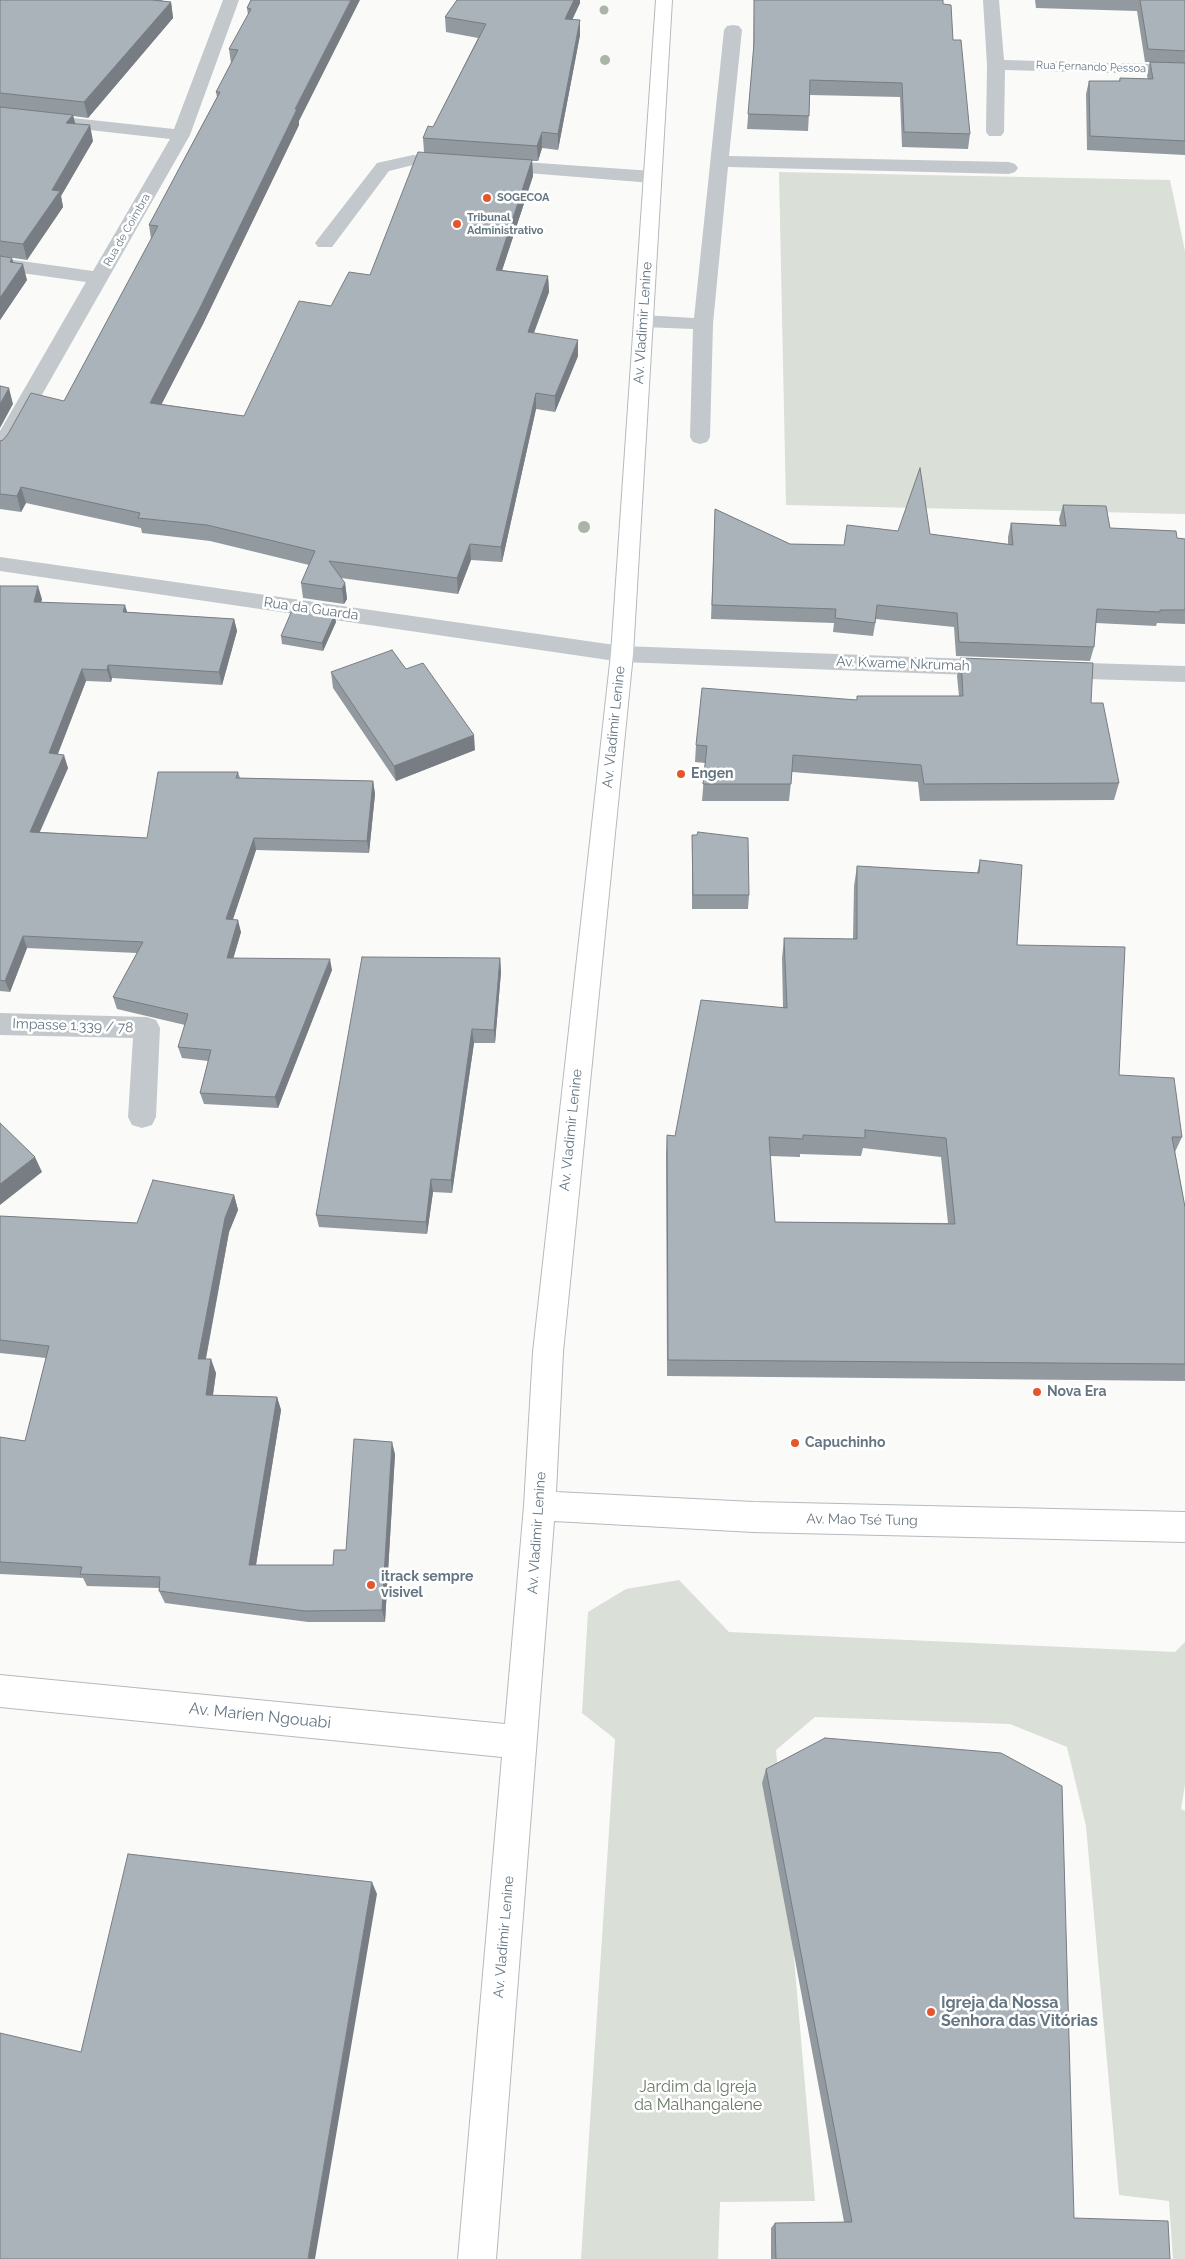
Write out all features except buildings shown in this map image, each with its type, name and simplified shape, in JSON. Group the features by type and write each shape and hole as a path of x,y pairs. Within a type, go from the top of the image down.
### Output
{"main road":[{"name":"Av. Vladimir Lenine","path":"477,2259 540,1506 548,1352 622,654 664,0"},
{"name":"Av. Mao Tsé Tung","path":"540,1506 753,1517 1185,1527"},
{"name":"Av. Marien Ngouabi","path":"0,1691 521,1742"}],"street":[{"name":"Rua de Coimbra","path":"0,449 181,135 231,0"},
{"path":"991,0 996,65 995,132"},
{"path":"700,437 703,324 733,30"},
{"name":"Rua Fernando Pessoa","path":"996,65 1185,70"},
{"path":"0,115 181,135"},
{"path":"325,244 383,167 413,160 652,178"},
{"path":"719,161 1009,168"},
{"path":"0,264 99,278"},
{"path":"643,321 703,324"},
{"name":"Rua da Guarda","path":"0,564 622,654"},
{"name":"Av. Kwame Nkrumah","path":"622,654 1185,674"},
{"name":"Impasse 1.339 / 78","path":"0,1024 147,1028 142,1117"}],"green space":[{"path":"779,172 1170,180 1185,251 1185,514 786,505"},
{"name":"Jardim da Igreja da Malhangalene","path":"679,1580 729,1632 1175,1652 1185,1642 1185,1784 1181,1809 1185,1811 1185,2259 1173,2259 1169,2201 1119,2195 1086,1826 1067,1747 1010,1724 815,1717 776,1750 815,2201 720,2202 718,2259 581,2259 615,1739 582,1713 588,1612 626,1589"}],"place":[{"name":"SOGECOA","path":"487,198"},
{"name":"Tribunal Administrativo","path":"457,224"},
{"name":"Engen","path":"681,774"},
{"name":"Nova Era","path":"1037,1392"},
{"name":"Capuchinho","path":"795,1443"},
{"name":"itrack sempre visivel","path":"371,1585"},
{"name":"Igreja da Nossa Senhora das Vitórias","path":"931,2012"}]}
